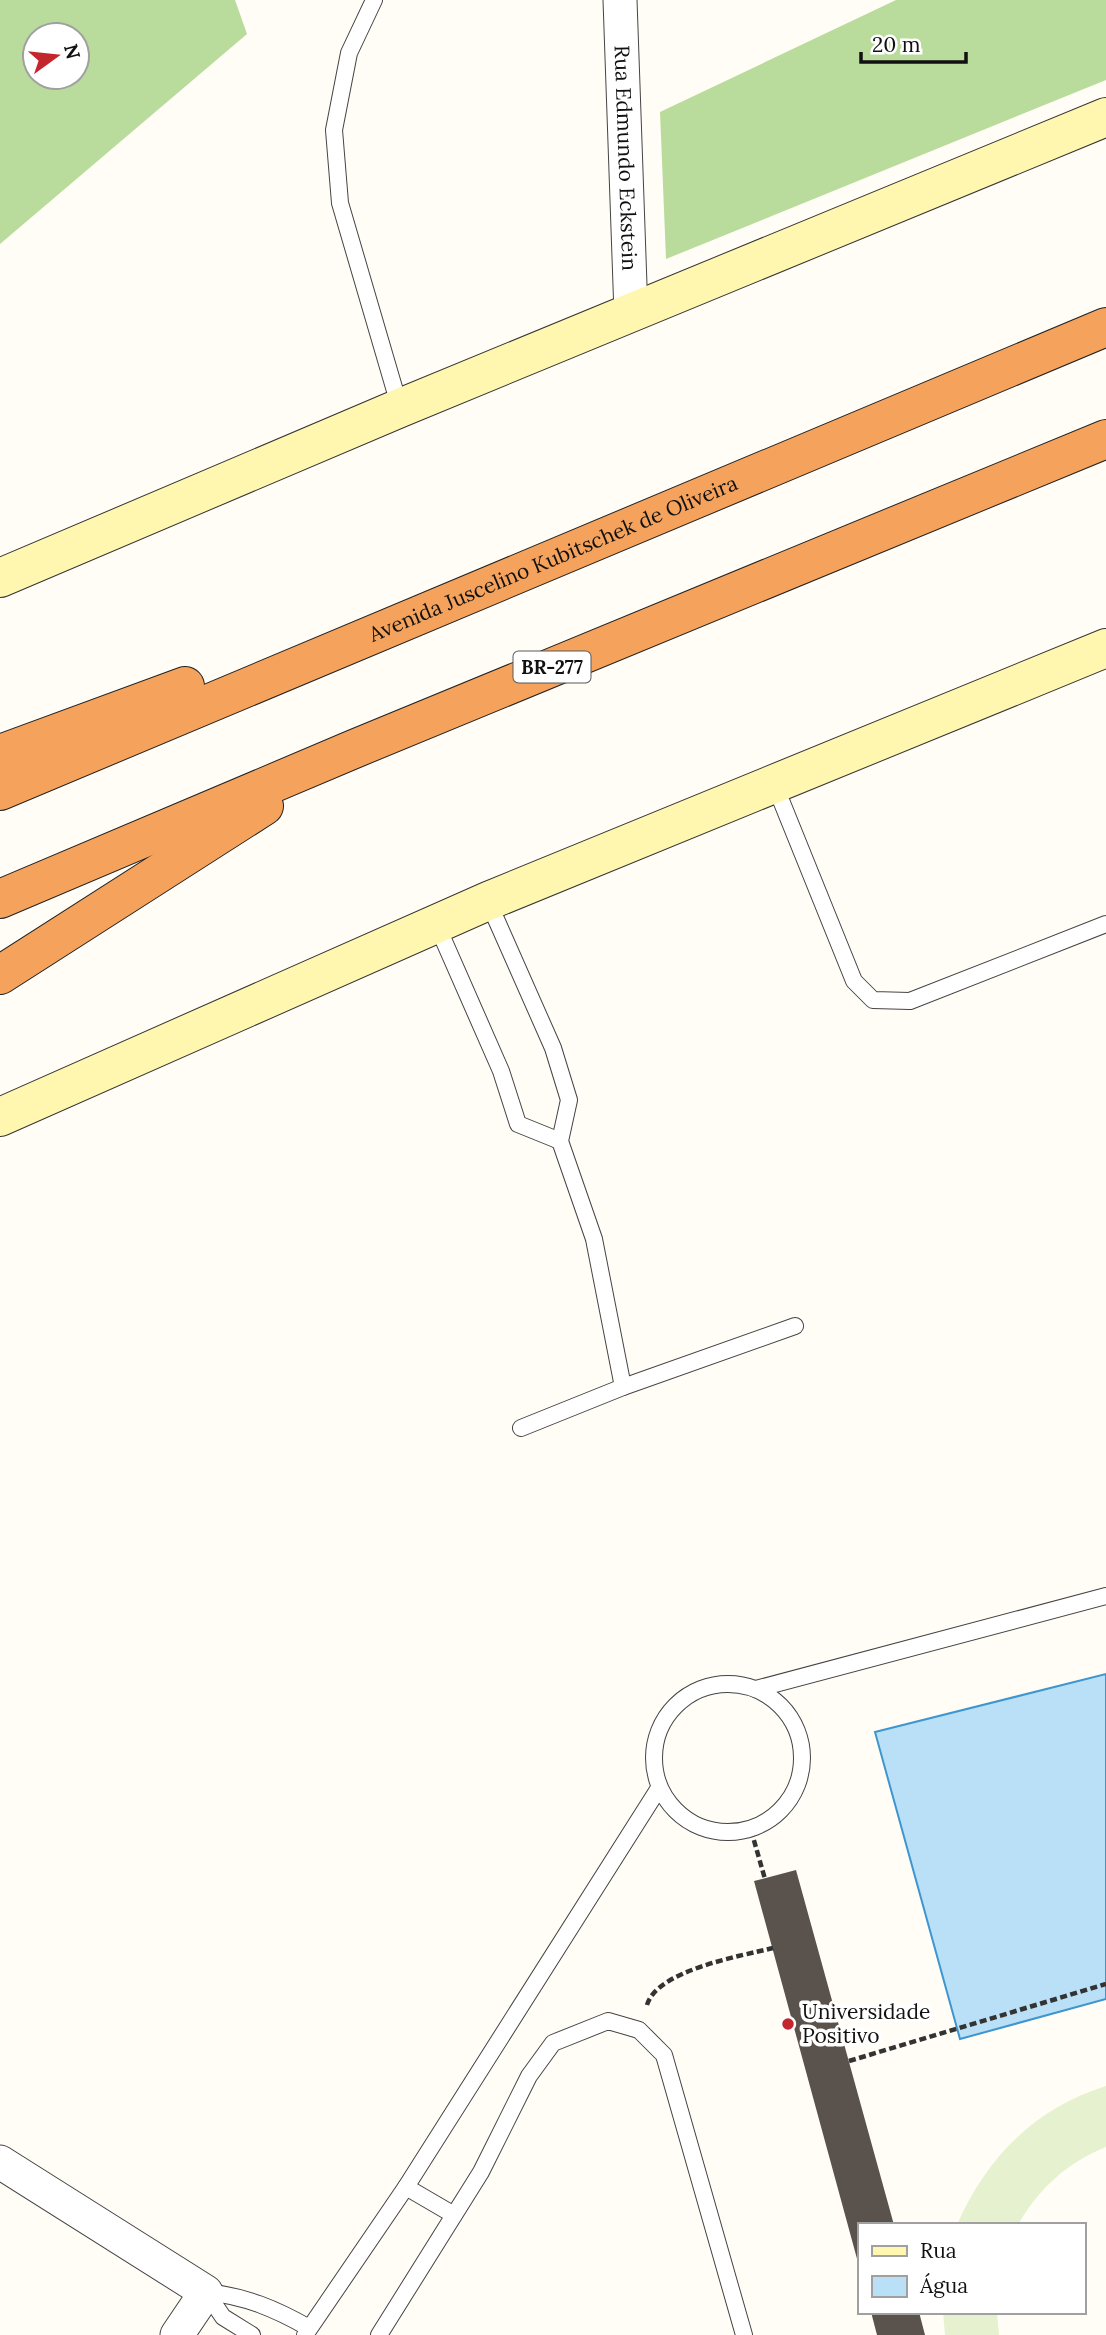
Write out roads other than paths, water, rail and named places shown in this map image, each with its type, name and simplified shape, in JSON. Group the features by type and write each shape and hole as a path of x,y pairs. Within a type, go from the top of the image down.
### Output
{"highway":[{"name":"Avenida Juscelino Kubitschek de Oliveira","path":"0,791 618,529 1106,327"},
{"name":"BR-277","path":"0,899 354,749 1106,439"},
{"path":"0,754 618,529"},
{"path":"0,975 354,749"}],"main road":[{"path":"0,578 400,408 1106,117"},
{"path":"0,1117 436,923 1106,648"}],"street":[{"name":"Rua Edmundo Eckstein","path":"620,0 631,314"},
{"path":"0,2162 206,2292 177,2335"}],"lane":[{"path":"374,0 349,53 334,130 341,203 400,408"},
{"path":"774,783 854,981 873,1000 910,1000 1106,924"},
{"path":"488,901 553,1048 569,1100 560,1141 594,1238 623,1387"},
{"path":"436,923 500,1071 518,1124 560,1141"},
{"path":"521,1428 623,1387 795,1326"},
{"path":"756,1689 1106,1597"},
{"path":"727,1683 756,1689 785,1710 801,1741 800,1777 784,1809 751,1830 717,1833 682,1818 659,1788 653,1760 659,1731 674,1706 698,1689 727,1683"},
{"path":"206,2292 236,2295 283,2313 307,2332 406,2187 659,1788"},
{"path":"379,2335 481,2172 529,2076 553,2043 608,2021 639,2030 664,2055 744,2335"},
{"path":"406,2187 454,2216"},
{"path":"206,2292 223,2317 252,2335"}],"water":[{"path":"1106,1674 1106,1999 960,2039 875,1732"}],"place":[{"name":"Universidade Positivo","path":"788,2024"}]}
